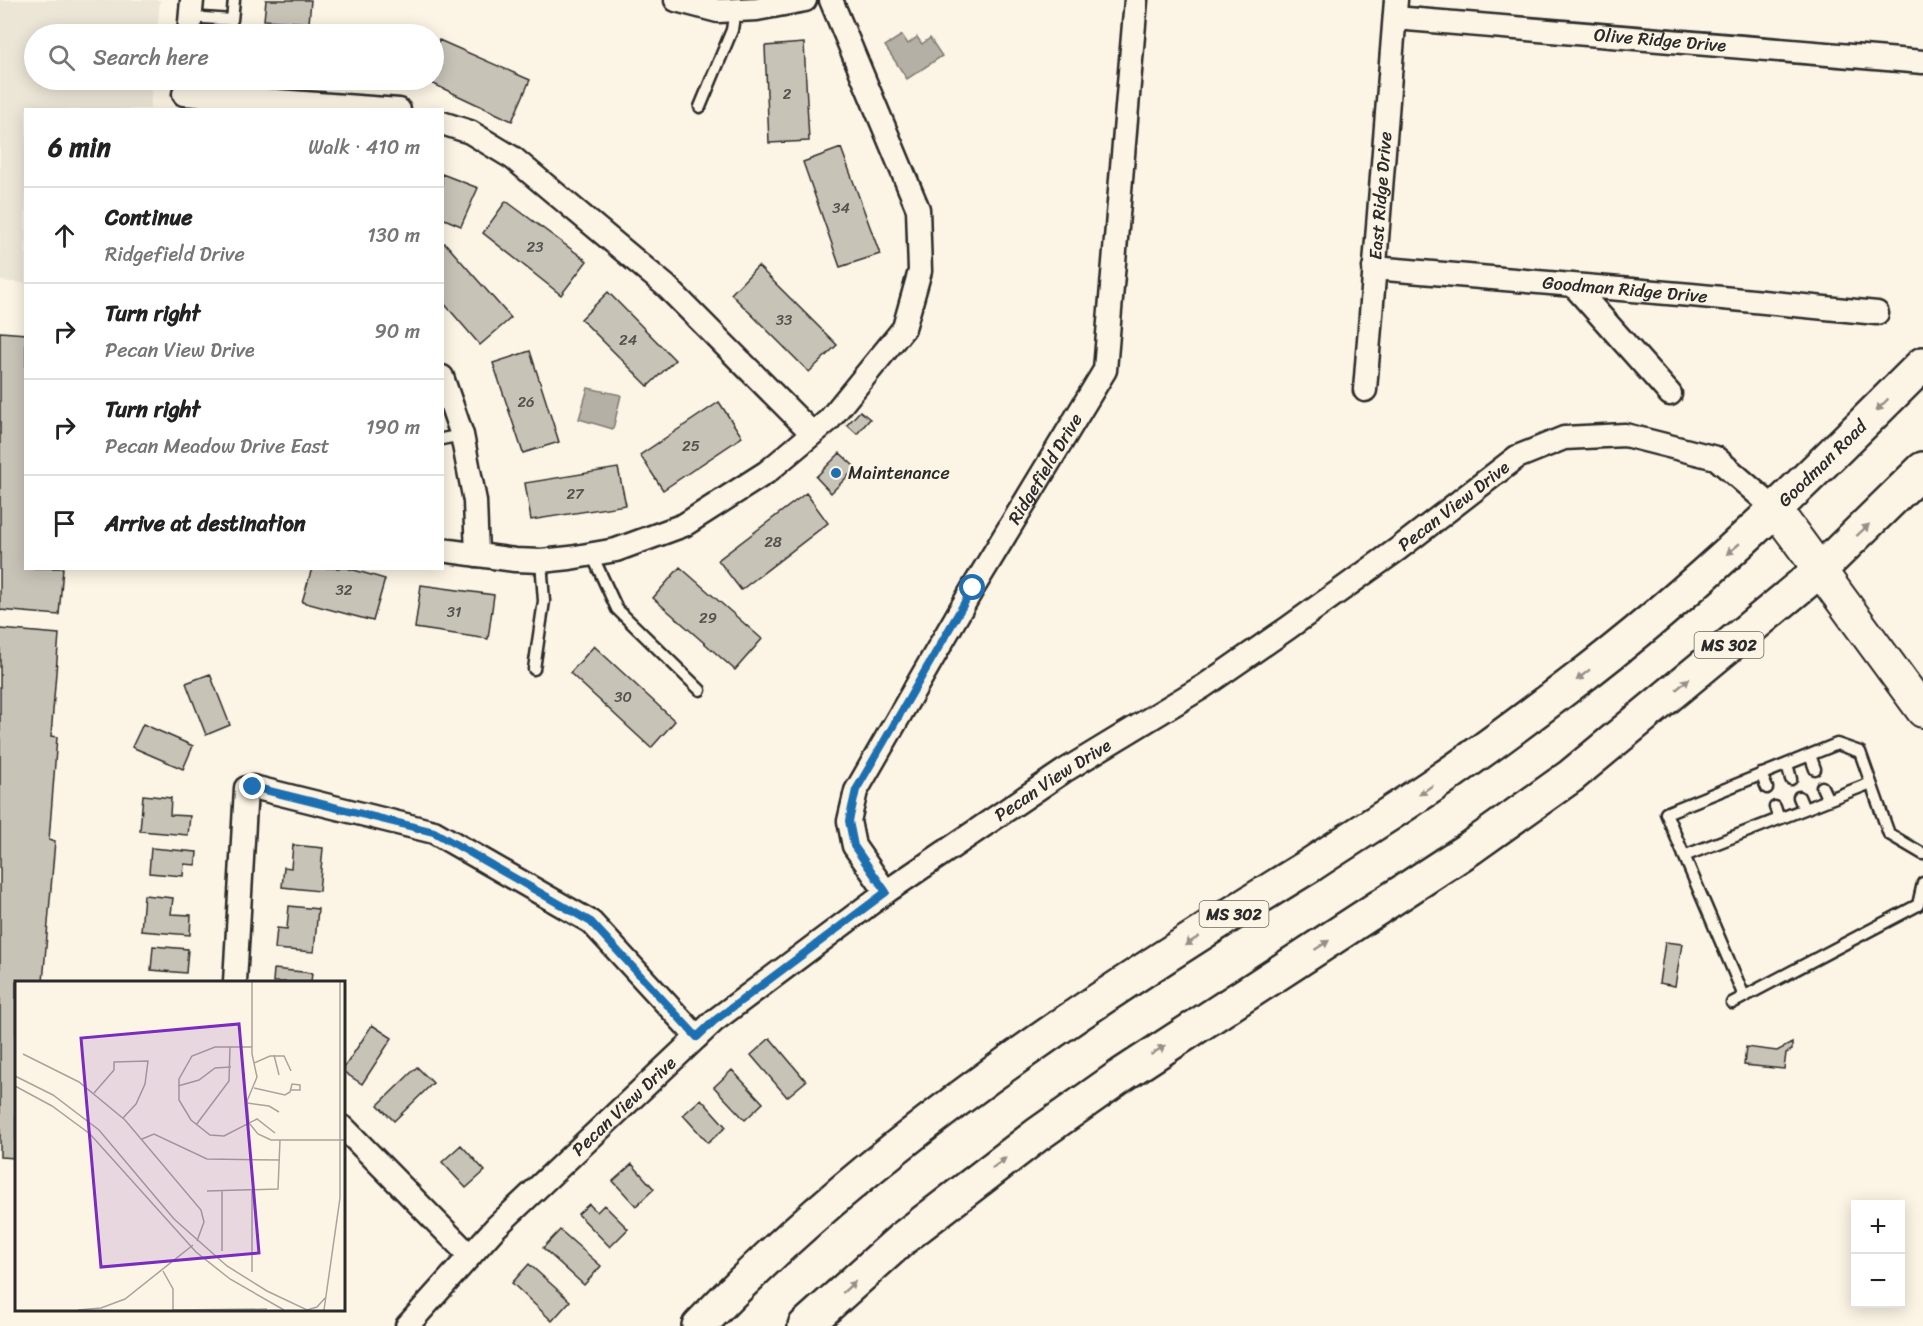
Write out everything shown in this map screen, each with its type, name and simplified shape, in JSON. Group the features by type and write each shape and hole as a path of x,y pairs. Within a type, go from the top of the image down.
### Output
{"highway":[{"name":"Goodman Road","path":"1775,509 1820,468 1923,364"},
{"name":"MS 302","path":"805,1326 903,1238 1037,1135 1122,1075 1470,848 1571,776 1820,570 1923,469"},
{"name":"MS 302","path":"699,1326 777,1248 938,1115 1054,1030 1412,799 1469,759 1572,684 1740,543 1775,509"}],"main road":[{"name":"Goodman Road","path":"1775,509 1923,711"}],"street":[{"path":"676,0 718,11 757,9 806,0"},
{"path":"444,550 541,561 616,550 684,525 767,472 829,420 904,328 920,271 918,209 831,0"},
{"name":"Ridgefield Drive","path":"886,892 854,846 849,821 856,790 973,588 1105,370 1136,0"},
{"name":"Olive Ridge Drive","path":"1396,9 1923,62"},
{"name":"East Ridge Drive","path":"1365,390 1396,9"},
{"path":"184,94 369,108"},
{"path":"444,124 470,132 513,158 666,286 812,433"},
{"name":"Goodman Ridge Drive","path":"1374,268 1877,314"},
{"path":"1574,286 1670,394"},
{"path":"444,389 452,437 475,501 477,555"},
{"name":"Pecan View Drive","path":"407,1326 496,1227 714,1021 886,892 1064,771 1204,686 1279,634 1398,549 1517,457 1564,438 1625,435 1716,458 1775,509"},
{"path":"235,981 246,788 253,787 434,832 591,922 697,1037"},
{"path":"345,1129 470,1256"}],"lane":[{"path":"190,17 232,20 234,0"},
{"path":"700,107 732,30 735,10"},
{"path":"592,555 617,609 700,690"},
{"path":"534,669 544,601 541,561"},
{"path":"1744,996 1666,813 1837,744 1860,752 1889,834 1923,854"},
{"path":"1810,755 1815,769"},
{"path":"1787,764 1791,779"},
{"path":"1761,774 1767,788"},
{"path":"1684,856 1871,783"},
{"path":"1822,787 1828,800"},
{"path":"1799,797 1804,809"},
{"path":"1775,807 1779,819"},
{"path":"1732,1003 1918,905 1923,883"}],"shaded area":[{"path":"0,0 160,0 158,24 24,24 24,90 152,90 150,108 24,108 24,283 0,281"},
{"path":"902,35 908,44 917,37 922,44 930,38 942,56 907,79 885,46"},
{"path":"588,388 621,395 613,429 579,419"}],"building":[{"path":"266,0 311,0 309,23 264,20"},
{"path":"444,42 530,80 512,121 444,89"},
{"path":"804,43 809,141 769,143 765,46"},
{"path":"841,148 880,254 840,267 803,162"},
{"path":"444,175 478,188 461,226 444,219"},
{"path":"506,201 587,261 561,295 483,233"},
{"path":"444,244 511,318 480,345 444,303"},
{"path":"758,266 837,345 809,372 731,294"},
{"path":"608,292 675,360 648,386 581,319"},
{"path":"0,332 24,334 24,570 63,570 59,615 0,610"},
{"path":"530,351 559,442 523,453 493,363"},
{"path":"719,402 742,437 663,490 640,455"},
{"path":"860,411 870,419 857,434 847,425"},
{"name":"Maintenance","path":"840,453 856,468 831,493 816,477"},
{"path":"618,468 626,505 531,520 525,483"},
{"path":"806,493 828,523 741,590 718,560"},
{"path":"680,567 762,639 735,670 653,598"},
{"path":"311,570 354,570 385,579 373,621 302,602"},
{"path":"421,585 494,595 488,639 415,628"},
{"path":"0,629 59,634 51,736 57,737 49,840 55,841 43,981 15,981 15,1158 0,1157"},
{"path":"594,646 675,721 651,748 570,673"},
{"path":"210,674 230,725 206,735 186,683"},
{"path":"143,724 193,746 183,769 132,747"},
{"path":"143,795 171,798 170,815 190,816 188,835 140,831"},
{"path":"293,845 323,848 319,891 282,887 284,867 291,868"},
{"path":"151,848 197,852 196,865 184,864 183,876 149,873"},
{"path":"144,895 173,898 171,914 191,915 190,935 141,931"},
{"path":"289,906 318,909 314,952 275,949 277,928 287,929"},
{"path":"1665,942 1682,944 1675,986 1659,983"},
{"path":"153,946 188,949 186,973 151,970"},
{"path":"274,969 312,973 311,981 273,981"},
{"path":"372,1025 392,1038 362,1084 345,1073 345,1066"},
{"path":"770,1038 806,1081 787,1097 751,1055"},
{"path":"1792,1043 1792,1050 1786,1053 1784,1069 1744,1065 1746,1047 1777,1051"},
{"path":"417,1067 433,1083 394,1121 378,1105"},
{"path":"732,1070 763,1103 745,1120 714,1087"},
{"path":"701,1099 726,1127 708,1143 683,1115"},
{"path":"461,1145 485,1171 466,1188 442,1162"},
{"path":"632,1164 654,1189 636,1206 613,1181"},
{"path":"589,1204 597,1212 604,1205 628,1229 610,1247 578,1214"},
{"path":"560,1230 601,1266 584,1285 543,1248"},
{"path":"529,1264 570,1301 552,1321 512,1283"}],"place":[{"name":"Maintenance","path":"836,473"}],"route":[{"path":"253,787 434,832 591,922 697,1037 714,1021 796,962 886,892 854,846 849,821 856,790 973,588"}]}
